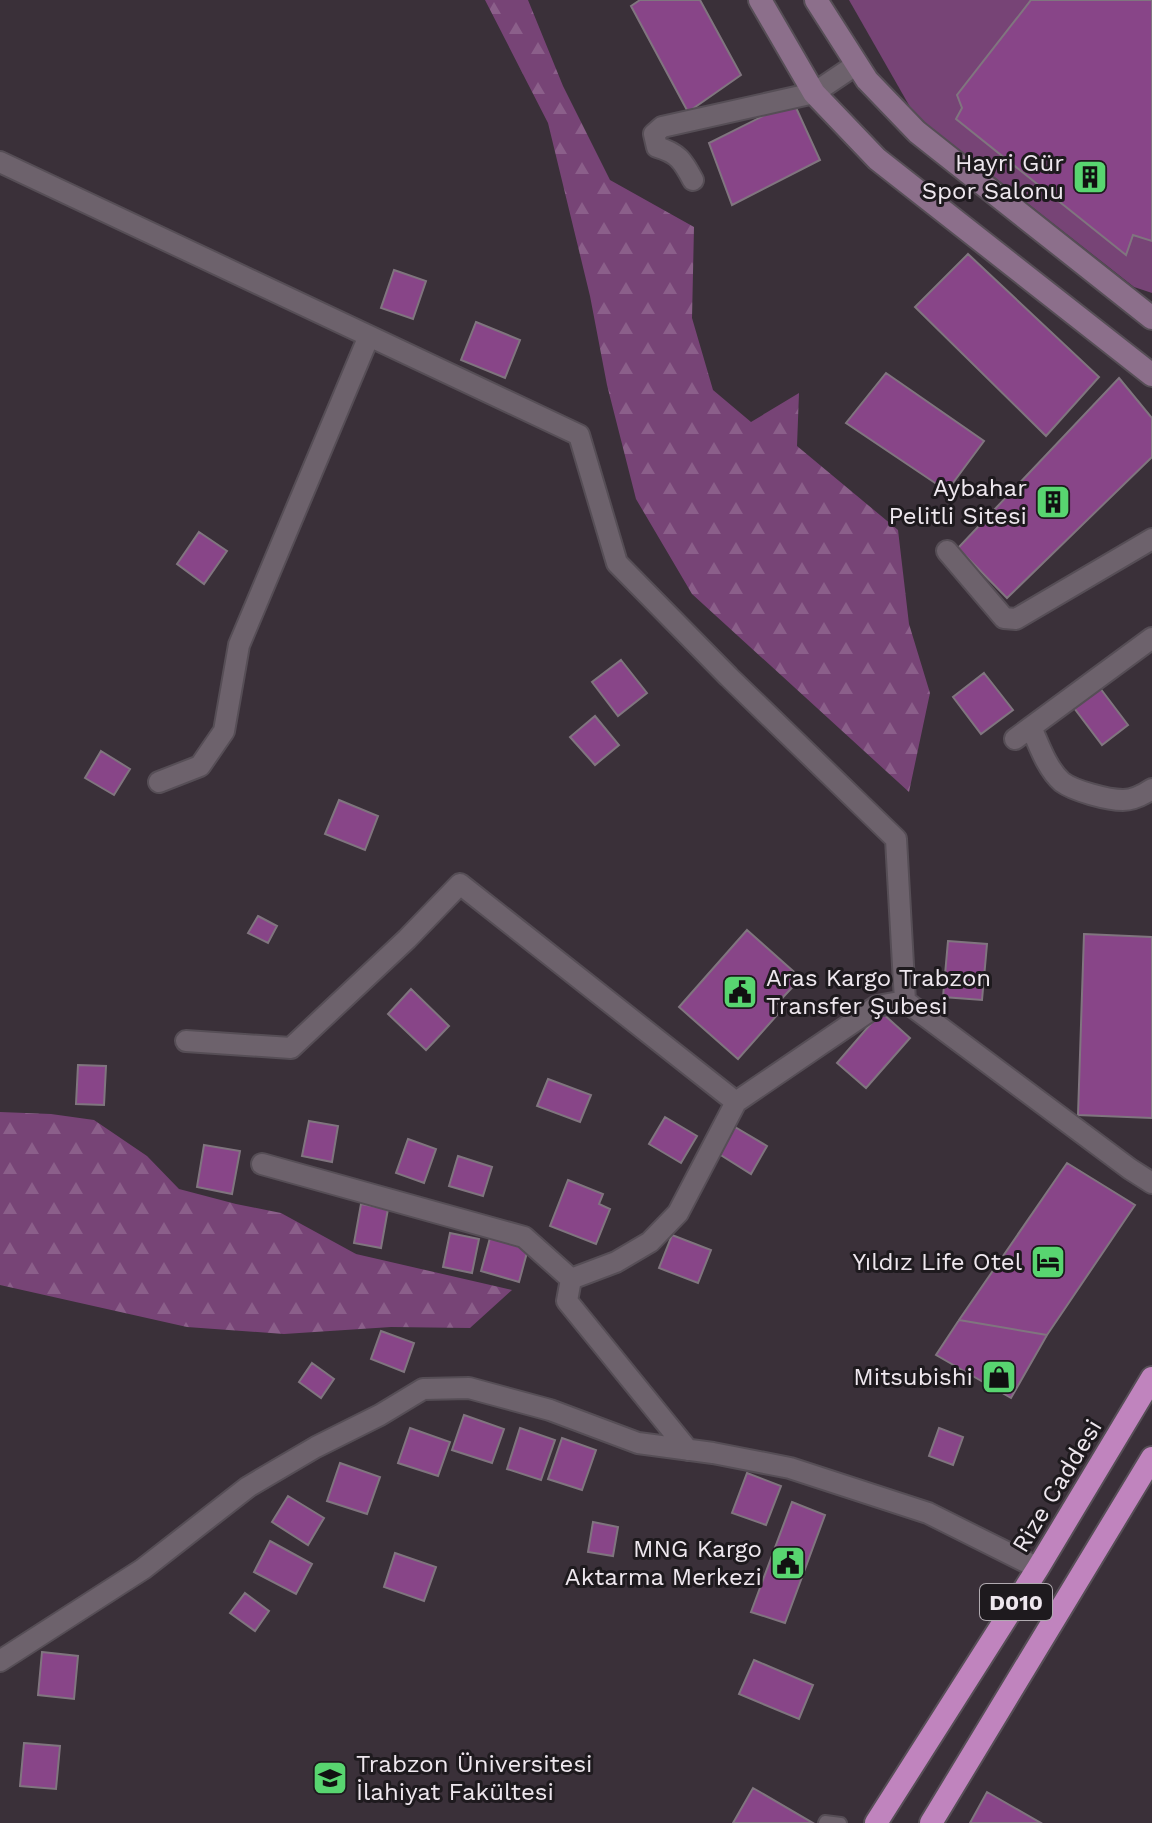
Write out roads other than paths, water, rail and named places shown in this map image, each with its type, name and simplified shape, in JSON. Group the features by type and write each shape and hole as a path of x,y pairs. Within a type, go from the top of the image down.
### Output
{"highway":[{"name":"Rize Caddesi","path":"876,1823 1038,1568 1152,1378"},
{"name":"D010","path":"931,1823 1152,1458"}],"main road":[{"path":"760,0 814,93 877,159 1152,375"},
{"path":"816,0 867,80 917,132 1152,318"}],"street":[{"path":"693,180 672,151 657,147 654,134 662,127 814,93 857,64"},
{"path":"0,162 579,435 617,563 896,839 905,1001"},
{"path":"159,782 200,766 224,731 239,645 369,336"},
{"path":"947,551 1004,618 1016,619 1152,539"},
{"path":"1152,638 1023,733 1063,782 1084,792 1122,800 1140,796 1152,789"},
{"path":"186,1041 291,1048 407,939 460,884 736,1102"},
{"path":"571,1279 616,1262 650,1242 678,1213 736,1102 877,1006 905,1001 1152,1183"},
{"path":"262,1164 524,1237 571,1279"},
{"path":"571,1279 567,1301 688,1450"},
{"path":"2,1656 143,1569 248,1487 423,1389 469,1388 550,1410 638,1443 790,1468 928,1513 1038,1568"}],"lane":[{"path":"824,1823 841,1823"}],"place":[{"name":"Hayri Gür Spor Salonu","path":"1090,177"},
{"name":"Aybahar Pelitli Sitesi","path":"1053,502"},
{"name":"Aras Kargo Trabzon Transfer Şubesi","path":"740,992"},
{"name":"Yıldız Life Otel","path":"1048,1262"},
{"name":"Mitsubishi","path":"999,1377"},
{"name":"MNG Kargo Aktarma Merkezi","path":"788,1563"},
{"name":"Trabzon Üniversitesi İlahiyat Fakültesi","path":"330,1778"}]}
